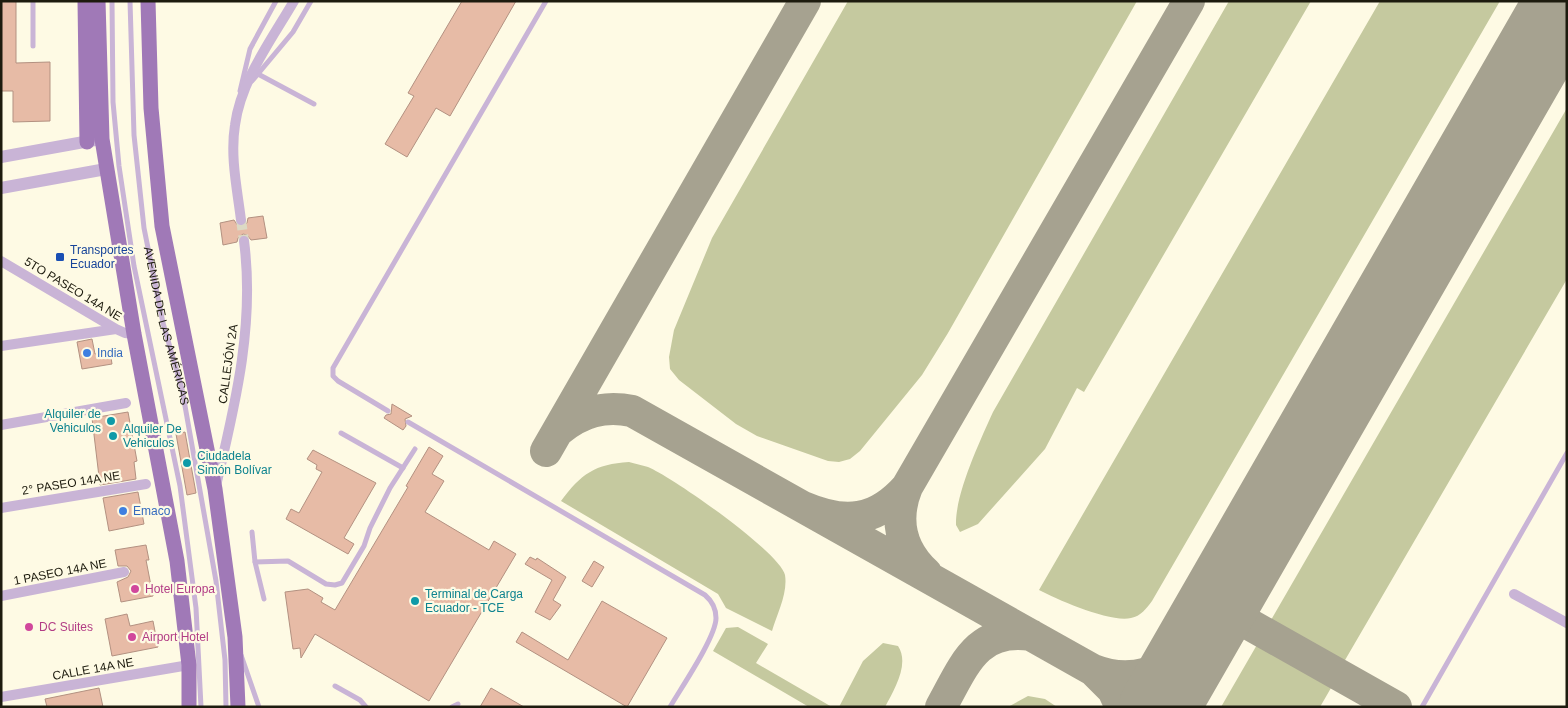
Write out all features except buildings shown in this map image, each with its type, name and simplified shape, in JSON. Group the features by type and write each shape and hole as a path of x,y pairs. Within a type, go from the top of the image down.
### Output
{"main road":[{"path":"85,1 94,140"},
{"name":"AVENIDA DE LAS AMÉRICAS","path":"98,1 94,140 112,168 134,334 177,561 189,665 189,707"},
{"name":"AVENIDA DE LAS AMÉRICAS","path":"148,1 151,114 162,226 215,489 235,637 238,707"}],"street":[{"path":"241,220 234,159 235,123 245,89 294,1"},
{"path":"1,157 94,140"},
{"path":"1,188 112,168"},
{"name":"CALLEJÓN 2A","path":"215,489 237,399 244,356 248,291 244,242"},
{"name":"5TO PASEO 14A NE","path":"3,262 116,329 134,334"},
{"path":"1,346 116,329"},
{"path":"1,425 126,403"},
{"name":"2° PASEO 14A NE","path":"1,508 146,484"},
{"name":"1 PASEO 14A NE","path":"1,596 124,572"},
{"path":"1514,594 1567,623"},
{"name":"CALLE 14A NE","path":"1,697 189,665"}],"lane":[{"path":"33,1 33,46"},
{"name":"AVENIDA DE LAS AMÉRICAS","path":"112,1 114,102 112,168 180,486 196,608 201,707"},
{"name":"AVENIDA DE LAS AMÉRICAS","path":"130,1 134,135 144,228 163,323 182,388 216,581 225,660 226,707"},
{"path":"235,123 245,63 255,38 276,1"},
{"path":"245,89 293,32 311,1"},
{"path":"388,411 338,381 333,376 333,368 546,1"},
{"path":"258,74 314,104"},
{"path":"408,422 696,590 711,601 716,616 713,632 670,707"},
{"path":"340,433 403,468"},
{"path":"255,562 288,561 326,584 335,585 342,583 364,546 382,504 415,449"},
{"path":"1422,707 1567,453"},
{"path":"252,532 255,562 264,599"},
{"path":"235,637 259,707"},
{"path":"335,686 360,700 366,707"},
{"path":"452,707 458,704"}],"green space":[{"path":"848,1 1137,1 948,333 922,375 860,451 850,459 839,462 828,461 757,436 736,424 679,380 670,369 669,357 674,330 712,238"},
{"path":"1229,1 1311,1 1084,392 1077,388 1045,449 978,524 960,532 956,525 957,512 964,483 993,412"},
{"path":"1380,1 1500,1 1148,607 1135,617 1122,619 1098,614 1071,605 1039,590"},
{"path":"1567,108 1567,279 1341,667 1275,630 1271,620"},
{"path":"629,462 648,467 679,485 746,533 779,564 785,575 786,582 782,603 772,631 726,608 718,594 561,501 582,477 590,472 607,465"},
{"path":"738,627 768,644 756,663 832,707 809,707 713,651 726,628"},
{"path":"883,643 898,646 902,661 902,669 893,693 885,707 839,707 863,661"},
{"path":"1258,643 1273,645 1335,681 1320,707 1221,707"},
{"path":"1028,696 1045,699 1057,707 1008,707"}],"taxiway":[{"path":"546,451 805,1"},
{"path":"803,507 833,516 859,517 884,507 907,487 1189,1"},
{"path":"559,430 584,414 612,409 632,411 1093,670 1113,690 1121,707"},
{"path":"907,487 901,511 902,533 910,554 926,573"},
{"path":"1217,606 1396,707"},
{"path":"941,707 965,664 984,643 997,637 1012,634 1031,635"},
{"path":"1093,670 1121,676 1146,674 1170,663 1193,647"}],"runway":[{"path":"1159,707 1565,1"}],"tunnel":[{"path":"241,220 244,241"}],"place":[{"name":"Transportes Ecuador","path":"60,257"},
{"name":"India","path":"87,353"},
{"name":"Alquiler de Vehiculos","path":"111,421"},
{"name":"Alquiler De Vehiculos","path":"113,436"},
{"name":"Ciudadela Simón Bolívar","path":"187,463"},
{"name":"Emaco","path":"123,511"},
{"name":"Hotel Europa","path":"135,589"},
{"name":"Terminal de Carga Ecuador - TCE","path":"415,601"},
{"name":"DC Suites","path":"29,627"},
{"name":"Airport Hotel","path":"132,637"}]}
